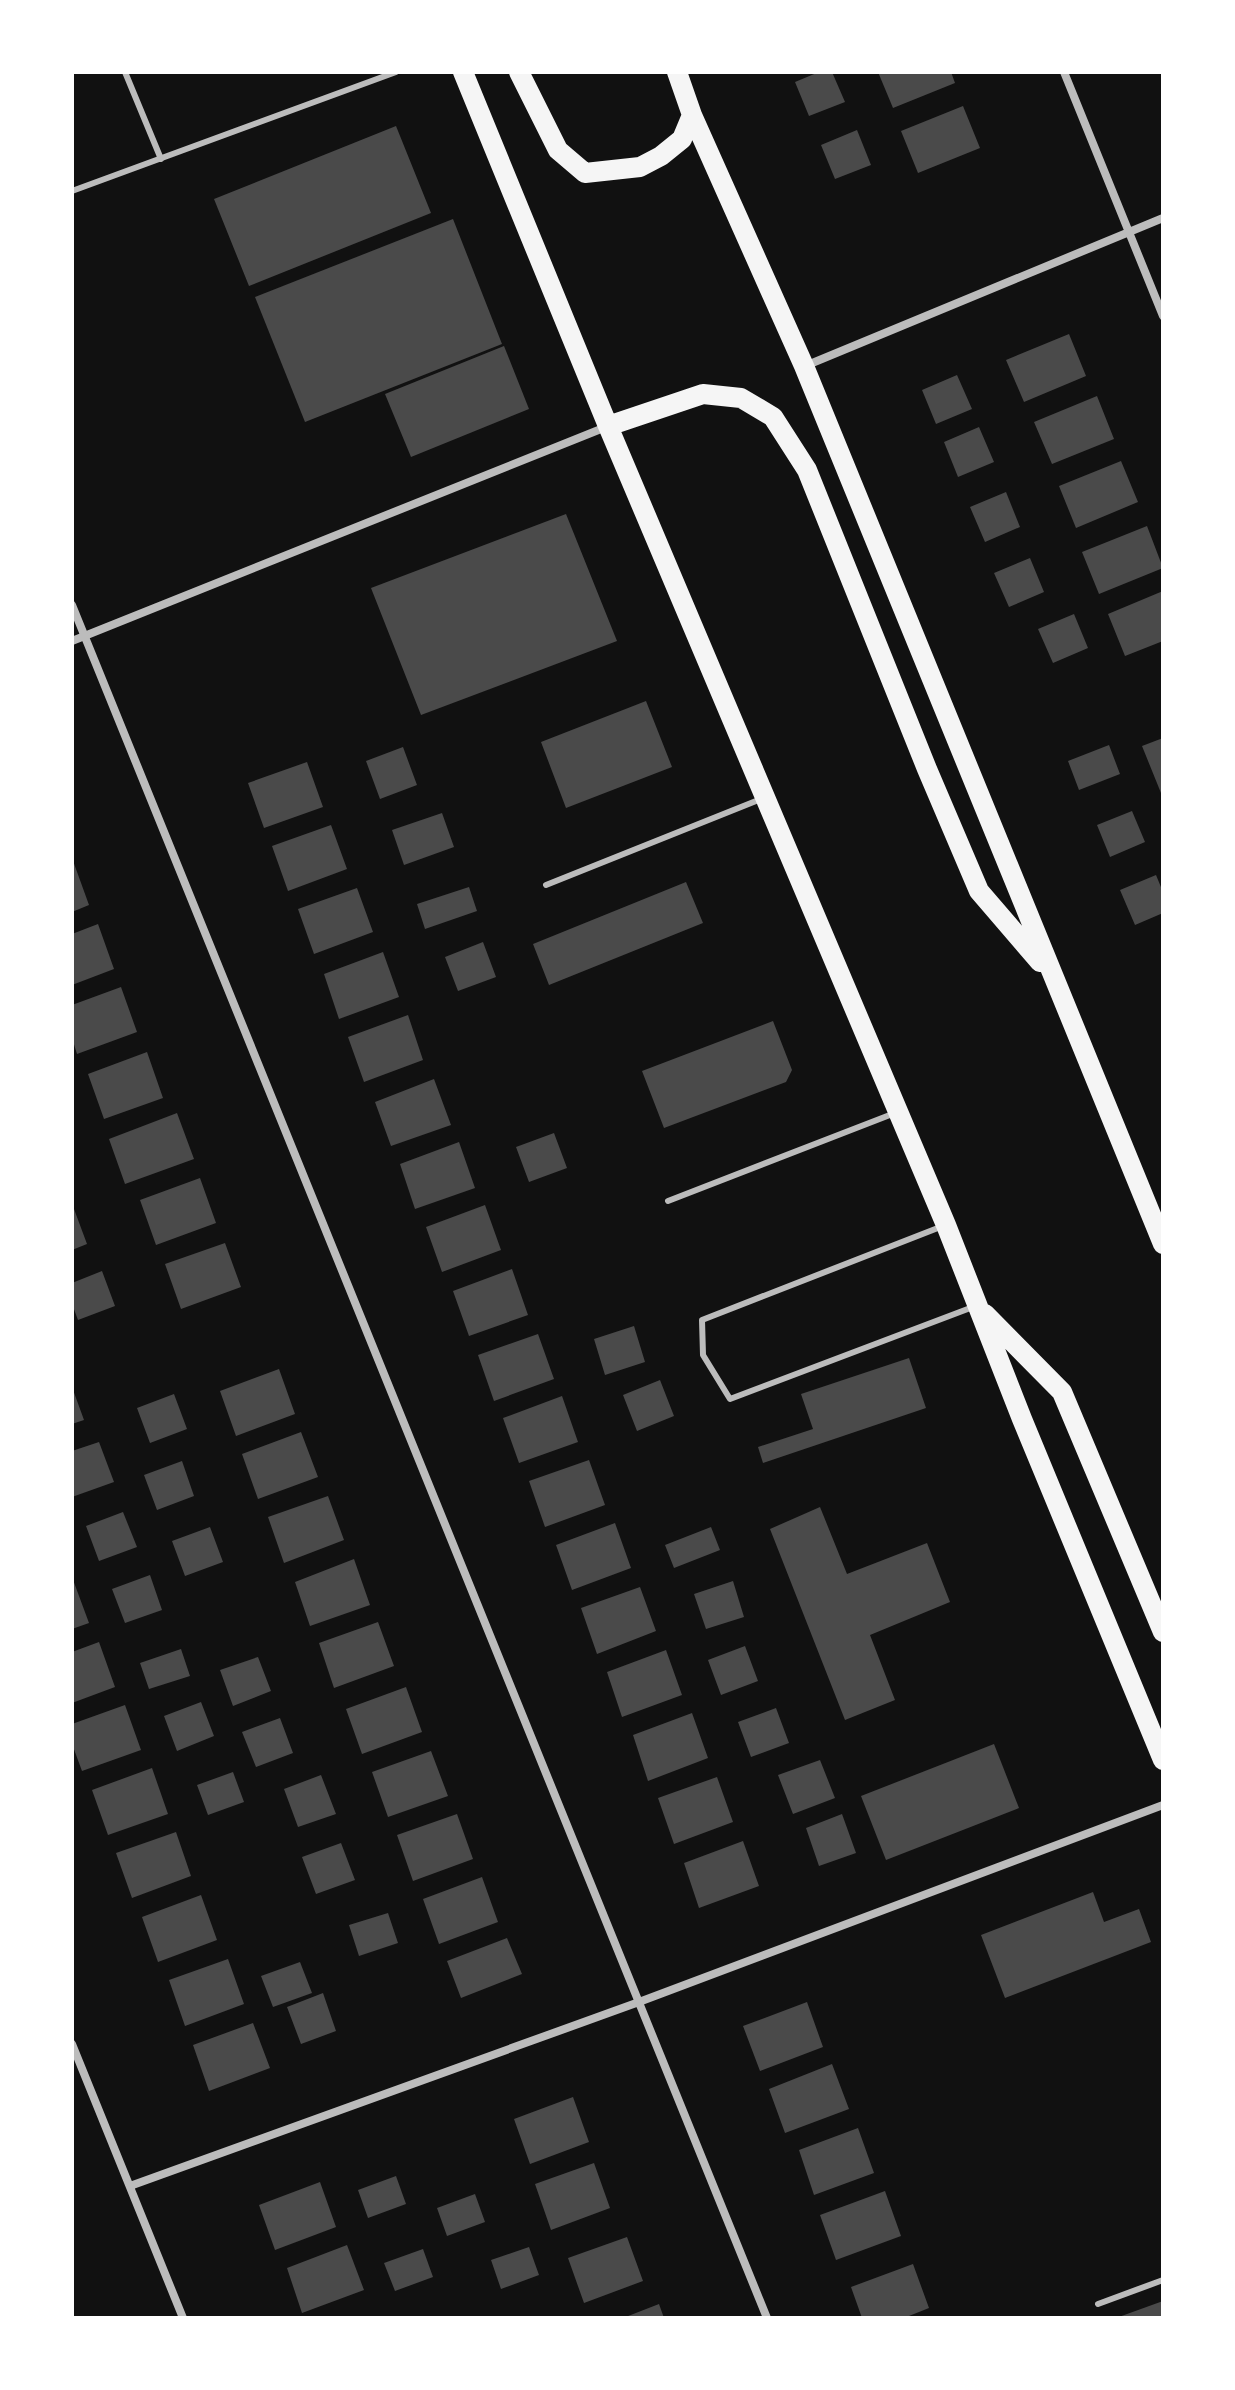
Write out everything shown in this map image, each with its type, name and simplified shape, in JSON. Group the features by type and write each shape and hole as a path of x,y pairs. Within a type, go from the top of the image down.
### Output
{"main road":[{"path":"463,72 608,426 946,1225 1163,1760"},
{"path":"519,72 558,150 585,173 640,167 661,156 682,139 692,115"},
{"path":"677,72 692,115 804,366 1163,1244"},
{"path":"608,426 703,394 741,398 773,417 807,470 979,891 1053,977"},
{"path":"977,1305 1062,1392 1163,1632"}],"street":[{"path":"1064,72 1163,316"},
{"path":"804,366 1163,218"},
{"path":"72,641 608,426"},
{"path":"72,605 767,2318"},
{"path":"130,2186 639,2002 1163,1805"},
{"path":"72,2044 183,2318"}],"lane":[{"path":"125,72 161,159"},
{"path":"72,191 188,150 371,76 396,72"},
{"path":"546,885 765,798"},
{"path":"668,1201 898,1112"},
{"path":"946,1225 702,1320 703,1355 730,1399 977,1305"},
{"path":"1098,2304 1163,2280"}],"building":[{"path":"819,72 832,72 845,102 809,116 795,82"},
{"path":"878,72 951,72 955,83 893,108"},
{"path":"963,106 980,148 918,173 901,131"},
{"path":"396,126 431,213 249,286 214,199"},
{"path":"857,130 871,165 835,179 821,145"},
{"path":"453,219 502,344 305,422 255,297"},
{"path":"1069,334 1086,376 1024,402 1006,360"},
{"path":"504,346 529,409 411,457 385,394"},
{"path":"957,375 972,409 936,424 922,390"},
{"path":"1097,396 1114,439 1052,464 1034,422"},
{"path":"979,427 994,462 958,477 944,442"},
{"path":"1121,461 1138,502 1076,528 1059,486"},
{"path":"1006,492 1020,527 985,542 970,507"},
{"path":"566,514 617,641 421,715 371,588"},
{"path":"1147,526 1163,568 1099,594 1082,552"},
{"path":"1030,558 1044,592 1009,607 994,573"},
{"path":"1163,591 1163,641 1125,656 1108,614"},
{"path":"1074,614 1088,648 1053,663 1038,629"},
{"path":"646,701 672,767 566,808 541,742"},
{"path":"1163,738 1163,792 1161,793 1142,746"},
{"path":"1109,745 1120,774 1079,790 1068,761"},
{"path":"403,747 417,785 380,799 366,761"},
{"path":"307,762 323,807 264,828 248,783"},
{"path":"1132,811 1145,842 1110,857 1097,825"},
{"path":"442,813 454,847 404,865 392,830"},
{"path":"331,825 347,869 288,891 272,846"},
{"path":"72,858 89,905 72,912"},
{"path":"1156,875 1163,892 1163,913 1135,925 1120,890"},
{"path":"686,882 703,923 549,985 533,944"},
{"path":"469,887 477,911 425,929 417,904"},
{"path":"357,888 373,932 314,954 298,909"},
{"path":"98,924 114,969 72,985 72,934"},
{"path":"483,942 496,977 458,991 445,957"},
{"path":"383,952 399,997 339,1019 324,974"},
{"path":"121,987 137,1032 77,1054 72,1038 72,1005"},
{"path":"408,1015 423,1060 364,1082 348,1037"},
{"path":"773,1021 792,1070 786,1082 664,1128 642,1071"},
{"path":"147,1052 163,1098 104,1119 88,1074"},
{"path":"434,1079 451,1125 391,1146 375,1102"},
{"path":"177,1113 194,1159 125,1184 109,1139"},
{"path":"554,1133 567,1168 529,1182 516,1147"},
{"path":"459,1142 475,1188 415,1209 400,1164"},
{"path":"200,1178 216,1223 156,1245 140,1200"},
{"path":"485,1205 501,1250 442,1272 426,1227"},
{"path":"72,1210 87,1244 72,1250"},
{"path":"225,1243 241,1287 181,1309 165,1264"},
{"path":"512,1269 528,1315 469,1336 453,1291"},
{"path":"102,1271 115,1306 78,1320 72,1304 72,1283"},
{"path":"634,1326 645,1362 605,1375 594,1339"},
{"path":"538,1334 554,1379 494,1401 478,1355"},
{"path":"909,1358 926,1408 763,1463 758,1447 813,1429 801,1394"},
{"path":"279,1369 295,1414 236,1436 220,1391"},
{"path":"660,1380 674,1416 637,1431 623,1395"},
{"path":"72,1387 84,1420 72,1424"},
{"path":"174,1394 187,1429 150,1443 137,1408"},
{"path":"562,1396 578,1442 519,1463 503,1418"},
{"path":"301,1432 318,1477 258,1499 242,1454"},
{"path":"99,1442 114,1482 72,1497 72,1451"},
{"path":"589,1460 605,1505 545,1527 529,1481"},
{"path":"182,1461 194,1496 157,1510 144,1475"},
{"path":"328,1496 344,1540 284,1563 268,1517"},
{"path":"820,1507 847,1574 927,1543 950,1602 870,1635 895,1700 845,1720 770,1529"},
{"path":"123,1512 137,1547 99,1561 86,1526"},
{"path":"615,1523 631,1568 572,1590 556,1545"},
{"path":"210,1527 223,1562 185,1576 172,1541"},
{"path":"711,1527 720,1550 674,1568 665,1545"},
{"path":"354,1559 370,1605 310,1626 295,1582"},
{"path":"150,1575 162,1610 125,1623 112,1589"},
{"path":"72,1577 89,1623 72,1629"},
{"path":"733,1581 744,1617 706,1629 694,1594"},
{"path":"640,1587 656,1631 597,1654 581,1608"},
{"path":"378,1622 394,1666 334,1688 319,1643"},
{"path":"99,1642 115,1687 72,1703 72,1652"},
{"path":"745,1646 758,1681 721,1695 708,1660"},
{"path":"181,1649 190,1676 149,1689 140,1663"},
{"path":"666,1650 682,1695 622,1717 607,1672"},
{"path":"258,1657 271,1691 233,1706 220,1670"},
{"path":"406,1687 422,1732 362,1754 346,1709"},
{"path":"201,1702 214,1736 177,1751 164,1716"},
{"path":"125,1705 141,1750 82,1771 72,1744 72,1724"},
{"path":"776,1708 789,1743 751,1757 738,1722"},
{"path":"692,1713 708,1758 648,1781 633,1735"},
{"path":"280,1718 293,1753 256,1767 242,1732"},
{"path":"994,1744 1019,1808 886,1860 861,1796"},
{"path":"431,1751 448,1796 388,1817 372,1772"},
{"path":"820,1760 835,1798 793,1814 778,1775"},
{"path":"152,1768 168,1814 108,1835 92,1790"},
{"path":"233,1772 244,1802 208,1815 197,1785"},
{"path":"321,1775 336,1814 298,1827 284,1789"},
{"path":"717,1777 733,1822 674,1844 658,1798"},
{"path":"457,1814 473,1859 413,1881 397,1835"},
{"path":"842,1814 856,1853 819,1866 806,1828"},
{"path":"176,1832 191,1876 132,1898 116,1853"},
{"path":"743,1841 759,1886 699,1908 684,1863"},
{"path":"341,1843 355,1880 316,1894 302,1857"},
{"path":"482,1877 498,1922 439,1944 423,1899"},
{"path":"1093,1892 1104,1922 1139,1909 1151,1942 1005,1998 981,1935"},
{"path":"201,1895 217,1940 158,1962 142,1917"},
{"path":"388,1913 398,1943 359,1956 349,1925"},
{"path":"507,1938 522,1974 461,1998 447,1961"},
{"path":"228,1959 244,2004 185,2026 169,1980"},
{"path":"300,1962 312,1993 273,2007 261,1976"},
{"path":"323,1993 336,2031 301,2044 287,2007"},
{"path":"807,2002 823,2047 760,2071 743,2026"},
{"path":"253,2023 270,2068 209,2091 193,2045"},
{"path":"832,2064 849,2109 785,2133 769,2089"},
{"path":"573,2097 589,2142 530,2164 514,2119"},
{"path":"858,2128 874,2173 814,2195 799,2150"},
{"path":"594,2163 610,2208 551,2230 535,2184"},
{"path":"396,2176 406,2204 368,2218 358,2190"},
{"path":"320,2182 336,2227 275,2250 259,2205"},
{"path":"885,2191 901,2236 836,2260 820,2215"},
{"path":"475,2194 485,2222 447,2236 437,2208"},
{"path":"627,2237 643,2281 584,2303 568,2258"},
{"path":"347,2245 364,2290 302,2313 287,2268"},
{"path":"529,2247 539,2275 501,2289 491,2260"},
{"path":"423,2249 433,2277 395,2291 384,2263"},
{"path":"913,2264 929,2308 904,2318 862,2318 851,2287"},
{"path":"1163,2301 1163,2318 1116,2318"},
{"path":"659,2304 664,2318 623,2318"}]}
